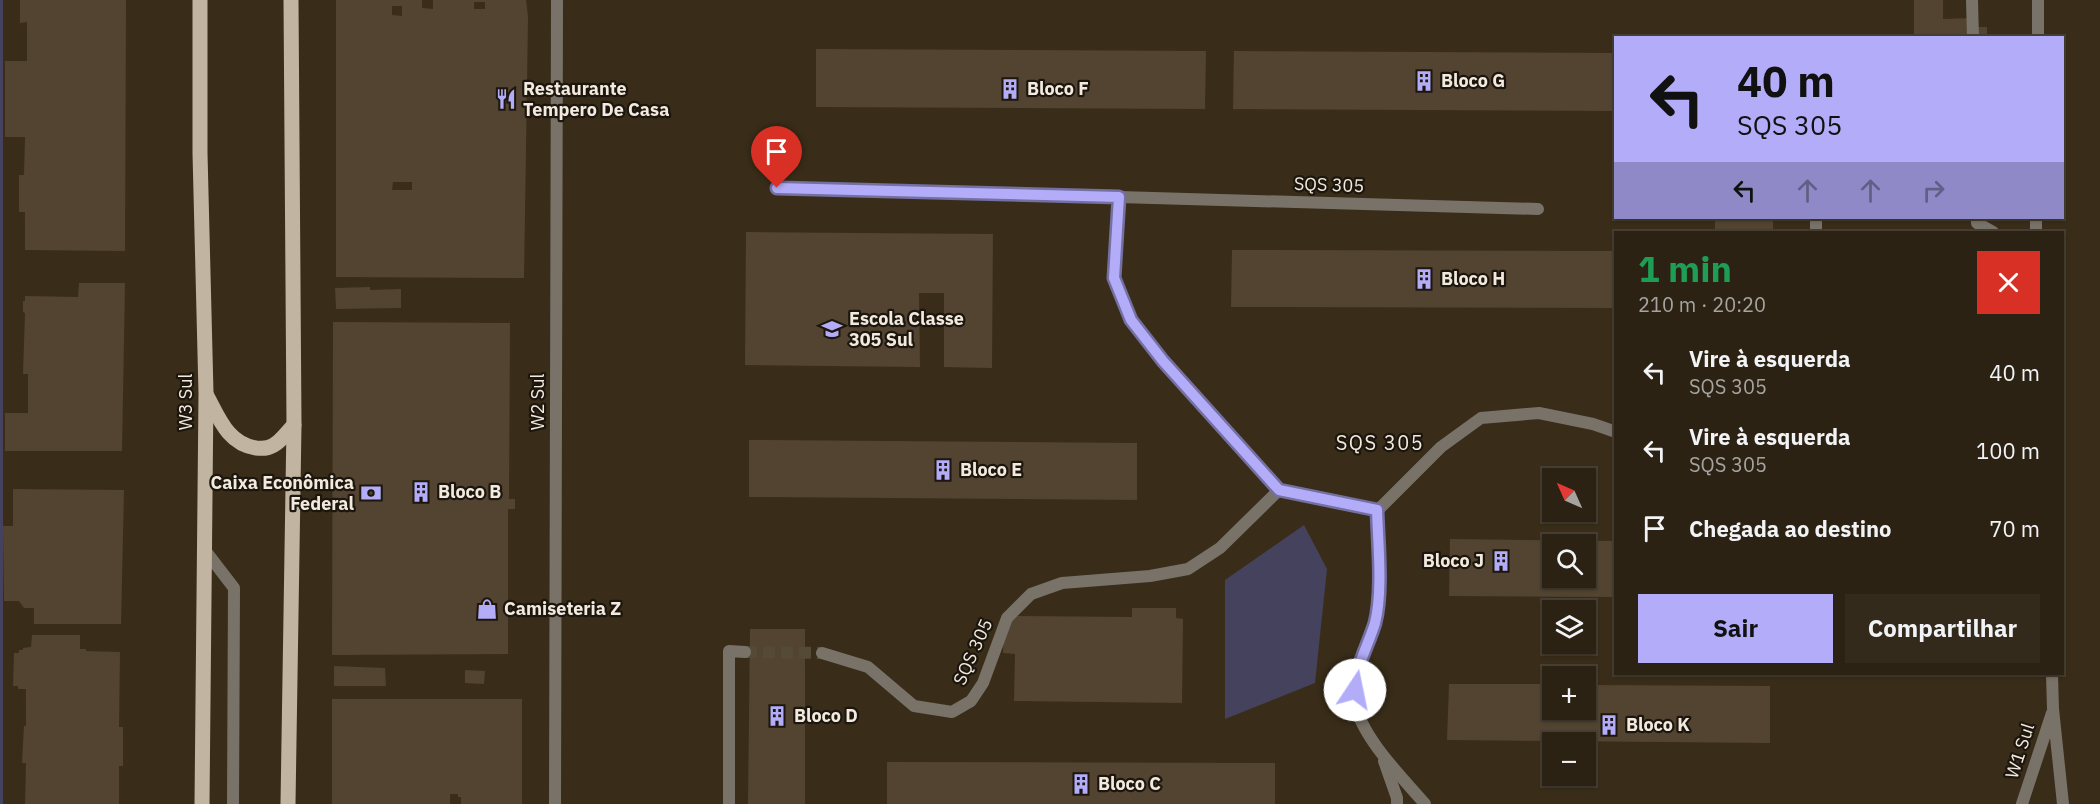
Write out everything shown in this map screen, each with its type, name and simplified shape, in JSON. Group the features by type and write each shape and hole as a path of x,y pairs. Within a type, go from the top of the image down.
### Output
{"main road":[{"name":"W3 Sul","path":"200,0 200,153 206,393 202,804"},
{"path":"288,804 294,424 291,0"},
{"path":"206,393 226,431 238,442 265,449 278,443 294,424"}],"street":[{"name":"W2 Sul","path":"555,804 557,0"},
{"path":"1972,0 1973,36"},
{"path":"2038,0 2038,36"},
{"name":"SQS 305","path":"777,188 1538,209"},
{"path":"1119,197 1114,278 1131,320 1163,361 1279,490 1377,510"},
{"path":"1977,219 1977,222 1991,231"},
{"path":"1425,804 1379,749 1365,728 1355,703 1356,677 1375,622 1378,593 1377,510 1441,447 1481,418 1539,413 1593,424 1614,431"},
{"name":"SQS 305","path":"822,653 868,667 914,706 952,712 971,701 983,683 1007,618 1031,594 1062,583 1150,576 1188,569 1220,548 1279,490"},
{"path":"204,549 234,588 233,804"},
{"path":"729,804 729,651 745,652"},
{"name":"W1 Sul","path":"2052,675 2053,709 2063,804"},
{"name":"W1 Sul","path":"2022,804 2053,709"},
{"path":"1379,749 1397,804"}],"shaded area":[{"path":"0,0 3,0 3,804 0,804"},
{"path":"1304,525 1327,569 1315,683 1225,719 1225,580"}],"building":[{"path":"20,0 126,0 125,251 25,250 25,212 19,212 19,175 24,175 25,137 5,137 5,61 27,61 27,22 20,23"},
{"path":"336,0 422,0 422,8 433,9 433,0 526,0 528,17 524,278 336,277","holes":["474,2 485,2 485,9 474,9","392,6 402,6 402,16 392,15","393,182 412,182 412,190 392,190"]},
{"path":"1914,0 1943,0 1943,19 1973,18 1973,27 1987,27 1987,36 1914,36"},
{"name":"Bloco F","path":"816,49 1206,51 1205,109 816,107"},
{"name":"Bloco G","path":"1234,51 1614,53 1614,111 1233,109"},
{"path":"1715,219 1773,219 1773,231 1715,231"},
{"name":"Escola Classe 305 Sul","path":"746,232 993,234 992,368 944,367 944,293 919,293 920,367 745,365"},
{"name":"Bloco H","path":"1232,250 1614,251 1614,308 1231,307"},
{"path":"79,283 125,283 122,451 5,451 5,413 28,413 28,374 23,374 25,313 23,312 23,301 25,301 25,296 78,297"},
{"path":"370,287 370,290 401,289 401,308 336,309 335,288"},
{"name":"Bloco B","path":"333,322 510,323 509,499 515,499 515,509 508,509 508,654 332,655"},
{"name":"Bloco E","path":"749,440 1137,443 1137,500 749,497"},
{"path":"13,489 124,490 121,624 34,624 34,608 24,608 19,601 4,601 3,526 13,526"},
{"name":"Bloco J","path":"1450,539 1542,540 1542,588 1596,588 1596,541 1614,541 1614,597 1449,596"},
{"path":"1132,608 1176,608 1176,618 1183,619 1182,703 1014,701 1015,654 1003,653 1004,619 1015,619 1015,616 1132,617"},
{"name":"Bloco D","path":"750,629 805,629 805,804 748,804"},
{"path":"32,635 80,635 80,649 120,652 119,727 123,727 123,766 119,766 119,804 25,804 26,763 22,763 24,726 26,726 26,689 13,686 14,653 31,647"},
{"path":"334,666 385,668 386,686 334,686"},
{"path":"465,670 485,671 484,684 465,683"},
{"name":"Bloco K","path":"1449,684 1542,684 1542,720 1596,720 1596,685 1770,686 1770,743 1596,741 1596,732 1542,732 1542,741 1447,740"},
{"path":"332,699 522,699 522,804 461,804 461,797 458,797 458,794 450,794 450,804 332,804"},
{"name":"Bloco C","path":"887,762 1275,763 1275,804 887,804"}],"tunnel":[{"path":"745,652 822,653"}],"place":[{"name":"Bloco G","path":"1424,81"},
{"name":"Bloco F","path":"1010,89"},
{"name":"Restaurante Tempero De Casa","path":"506,99"},
{"name":"Bloco H","path":"1424,279"},
{"name":"Escola Classe 305 Sul","path":"832,329"},
{"name":"Bloco E","path":"943,470"},
{"name":"Bloco B","path":"421,492"},
{"name":"Caixa Econômica Federal","path":"371,493"},
{"name":"Bloco J","path":"1501,561"},
{"name":"Camiseteria Z","path":"487,609"},
{"name":"Bloco D","path":"777,716"},
{"name":"Bloco K","path":"1609,725"},
{"name":"Bloco C","path":"1081,784"}],"district":[{"name":"SQS 305","path":"1380,443"}],"route":[{"path":"777,188 1119,197 1114,278 1131,320 1163,361 1279,490 1377,510 1378,593 1375,622 1362,655 1355,690"}]}
